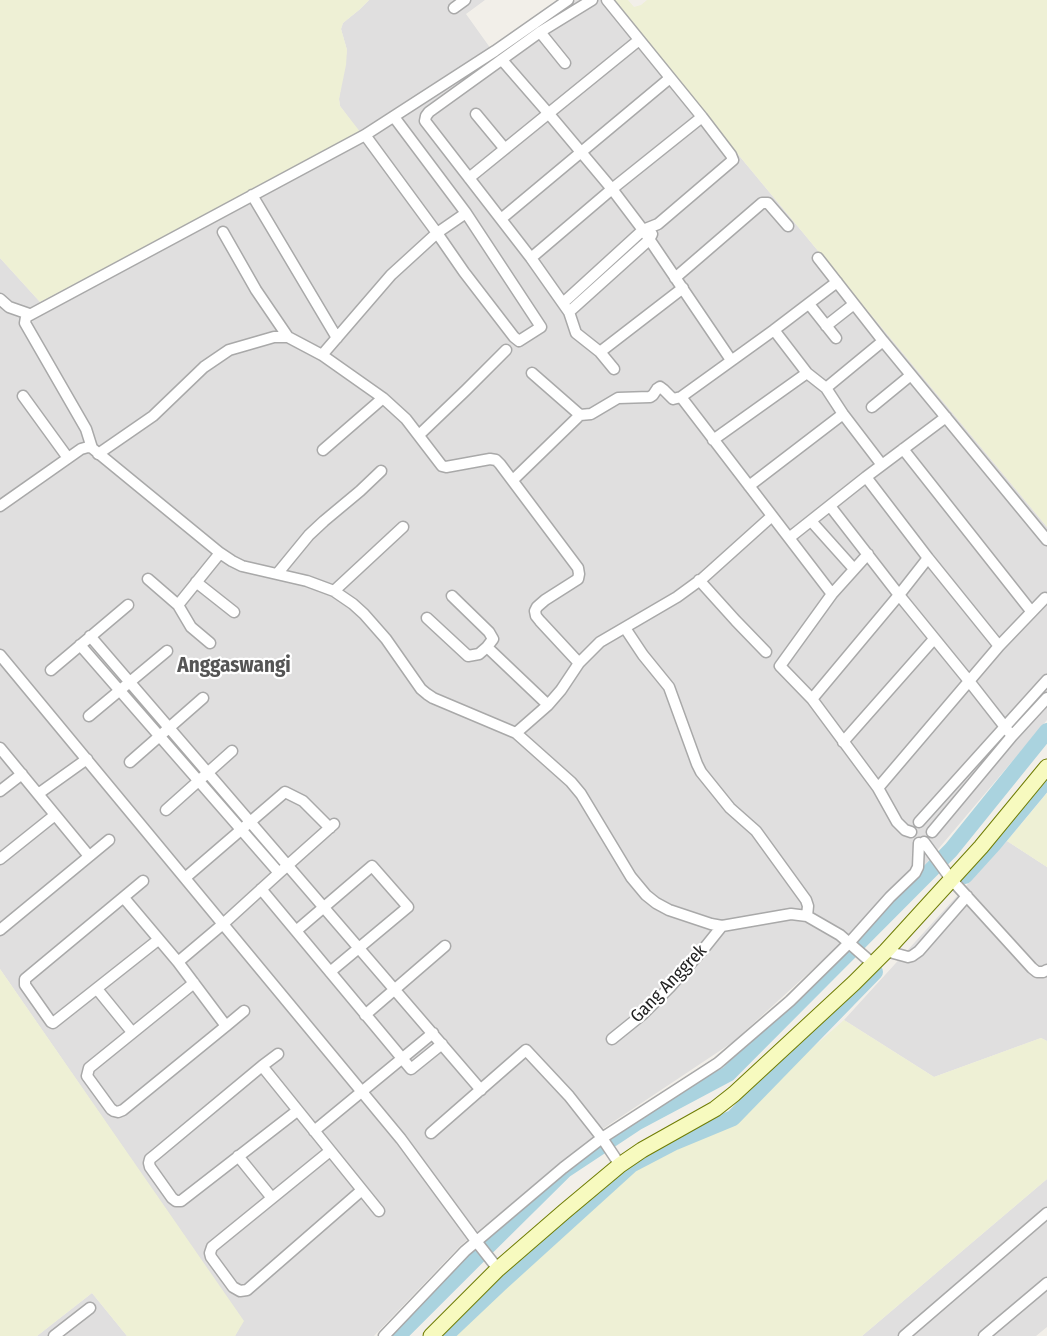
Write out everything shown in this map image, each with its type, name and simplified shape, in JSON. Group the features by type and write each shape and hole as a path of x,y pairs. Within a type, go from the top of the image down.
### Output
{"street":[{"path":"95,451 86,429 26,323 25,320 29,314 252,195 368,141 394,117 568,0"},
{"path":"592,0 540,32 429,112 425,121 531,258 566,308 576,333 600,352 614,369"},
{"path":"566,308 658,224 733,160 732,155 607,0"},
{"path":"540,32 565,63"},
{"path":"469,178 639,40"},
{"path":"502,60 612,189 731,360"},
{"path":"501,219 670,78"},
{"path":"476,114 505,149"},
{"path":"368,141 432,238 514,337 519,341 542,327 466,213 394,117"},
{"path":"531,258 702,117"},
{"path":"252,195 337,338"},
{"path":"675,278 762,203 768,203 788,226"},
{"path":"322,356 391,275 432,238 466,213"},
{"path":"223,232 256,290 288,337"},
{"path":"818,258 883,341 1047,540"},
{"path":"677,398 774,330 837,282"},
{"path":"600,352 683,288"},
{"path":"1,301 9,307 29,314"},
{"path":"808,304 836,338"},
{"path":"826,326 854,304"},
{"path":"774,330 807,373 826,388 882,465"},
{"path":"95,451 153,416 204,367 230,350 274,336 288,337 322,356 383,398 406,418 442,466 496,460 578,568 578,579 545,600 537,606 535,611 540,621 579,663"},
{"path":"826,388 883,341"},
{"path":"419,435 506,350"},
{"path":"532,373 580,415"},
{"path":"713,440 807,373"},
{"path":"872,407 911,375"},
{"path":"513,480 580,415 591,414 618,398 646,397 660,387 677,398 713,440 832,594"},
{"path":"23,396 68,458"},
{"path":"323,450 383,398"},
{"path":"749,486 843,414"},
{"path":"789,538 946,417"},
{"path":"0,506 84,448 95,451 220,554 242,566 307,580 334,591 353,603 373,623 427,694 516,733 562,773 581,794 632,877 646,895 656,903 669,910 722,926 791,914 807,916 831,929 869,961"},
{"path":"903,449 1031,611"},
{"path":"277,574 309,535 381,471"},
{"path":"866,477 999,646"},
{"path":"830,506 1012,736"},
{"path":"516,733 548,705 579,663 600,642 664,606 699,580 772,516"},
{"path":"811,521 854,569"},
{"path":"334,591 403,527"},
{"path":"178,605 220,554"},
{"path":"868,554 832,594 780,666 812,699 878,788 900,827 911,832"},
{"path":"812,699 928,558"},
{"path":"148,579 178,605 191,627 210,643"},
{"path":"699,580 766,652"},
{"path":"196,582 234,612"},
{"path":"427,618 468,656 479,654 487,647 493,639 489,632 452,596"},
{"path":"878,788 999,646 1045,598"},
{"path":"51,670 128,605"},
{"path":"625,628 669,687 701,772 730,808 756,831 806,900 807,916"},
{"path":"90,636 481,1089"},
{"path":"843,742 934,639"},
{"path":"80,645 279,873"},
{"path":"487,647 548,705"},
{"path":"89,716 167,651"},
{"path":"0,655 4,671 87,759 401,1139 495,1264"},
{"path":"1047,680 913,826 911,832 913,839 922,843 1032,968 1037,972 1047,970"},
{"path":"130,762 203,698"},
{"path":"922,843 930,839 932,832 1012,736 1047,698"},
{"path":"0,748 89,856"},
{"path":"165,810 232,752"},
{"path":"38,794 87,759"},
{"path":"431,1336 495,1264 565,1210 617,1160 642,1149 725,1102 854,983 869,961 891,953 949,876 981,847 1047,767"},
{"path":"0,792 22,774"},
{"path":"177,962 332,826 303,801 285,792 185,878"},
{"path":"2,854 55,815"},
{"path":"919,822 928,824 932,832"},
{"path":"0,930 109,840"},
{"path":"384,1336 432,1285 563,1168 718,1063 851,945 890,897 917,870 922,843"},
{"path":"296,931 372,866 408,907 330,972"},
{"path":"143,881 24,982 53,1023 158,940"},
{"path":"261,889 411,1069 442,1044"},
{"path":"891,953 908,957 919,951 967,896"},
{"path":"123,898 194,983 226,1026"},
{"name":"Gang Anggrek","path":"612,1039 664,994 722,926"},
{"path":"366,1015 445,946"},
{"path":"194,983 93,1064 87,1072 87,1076 114,1111 123,1110 244,1011"},
{"path":"97,989 132,1032"},
{"path":"314,1131 433,1033"},
{"path":"431,1133 526,1050 569,1096 617,1160"},
{"path":"278,1054 155,1155 150,1160 150,1167 172,1198 181,1201 297,1111"},
{"path":"262,1066 379,1211"},
{"path":"330,1151 210,1250 211,1257 233,1287 240,1291 247,1290 362,1190"},
{"path":"238,1156 272,1198"},
{"path":"904,1336 1047,1213"},
{"path":"984,1336 1047,1283"},
{"path":"54,1336 90,1308"}],"shaded area":[{"path":"369,0 485,0 466,14 491,49 361,133 367,141 576,0 610,0 1047,527 1047,720 918,873 733,1042 604,1128 461,1245 374,1336 235,1336 243,1321 0,969 0,258 40,302 360,133 340,106 339,99 347,50 341,29 343,23"},
{"path":"1007,841 1047,867 1047,1041 1041,1038 934,1077 844,1020"},
{"path":"1047,1179 1047,1327 1036,1336 862,1336"},
{"path":"92,1293 127,1336 37,1336"}],"green space":[{"path":"0,0 369,0 343,23 341,29 347,50 339,99 340,106 361,133 40,302 0,258"},
{"path":"610,0 628,0 634,7 647,0 1047,0 1047,527"},
{"path":"1047,793 1047,867 1007,841"},
{"path":"0,969 244,1321 235,1336 127,1336 92,1293 37,1336 0,1336"},
{"path":"844,1020 934,1077 1041,1038 1047,1041 1047,1179 862,1336 453,1336 475,1311 631,1172 721,1128"}],"waterway":[{"path":"398,1336 565,1170 636,1123 728,1074 951,850 1047,731"},
{"path":"965,876 1047,780"},
{"path":"445,1336 631,1165 675,1142 733,1118 875,972"}],"district":[{"name":"Anggaswangi","path":"234,666"}]}
